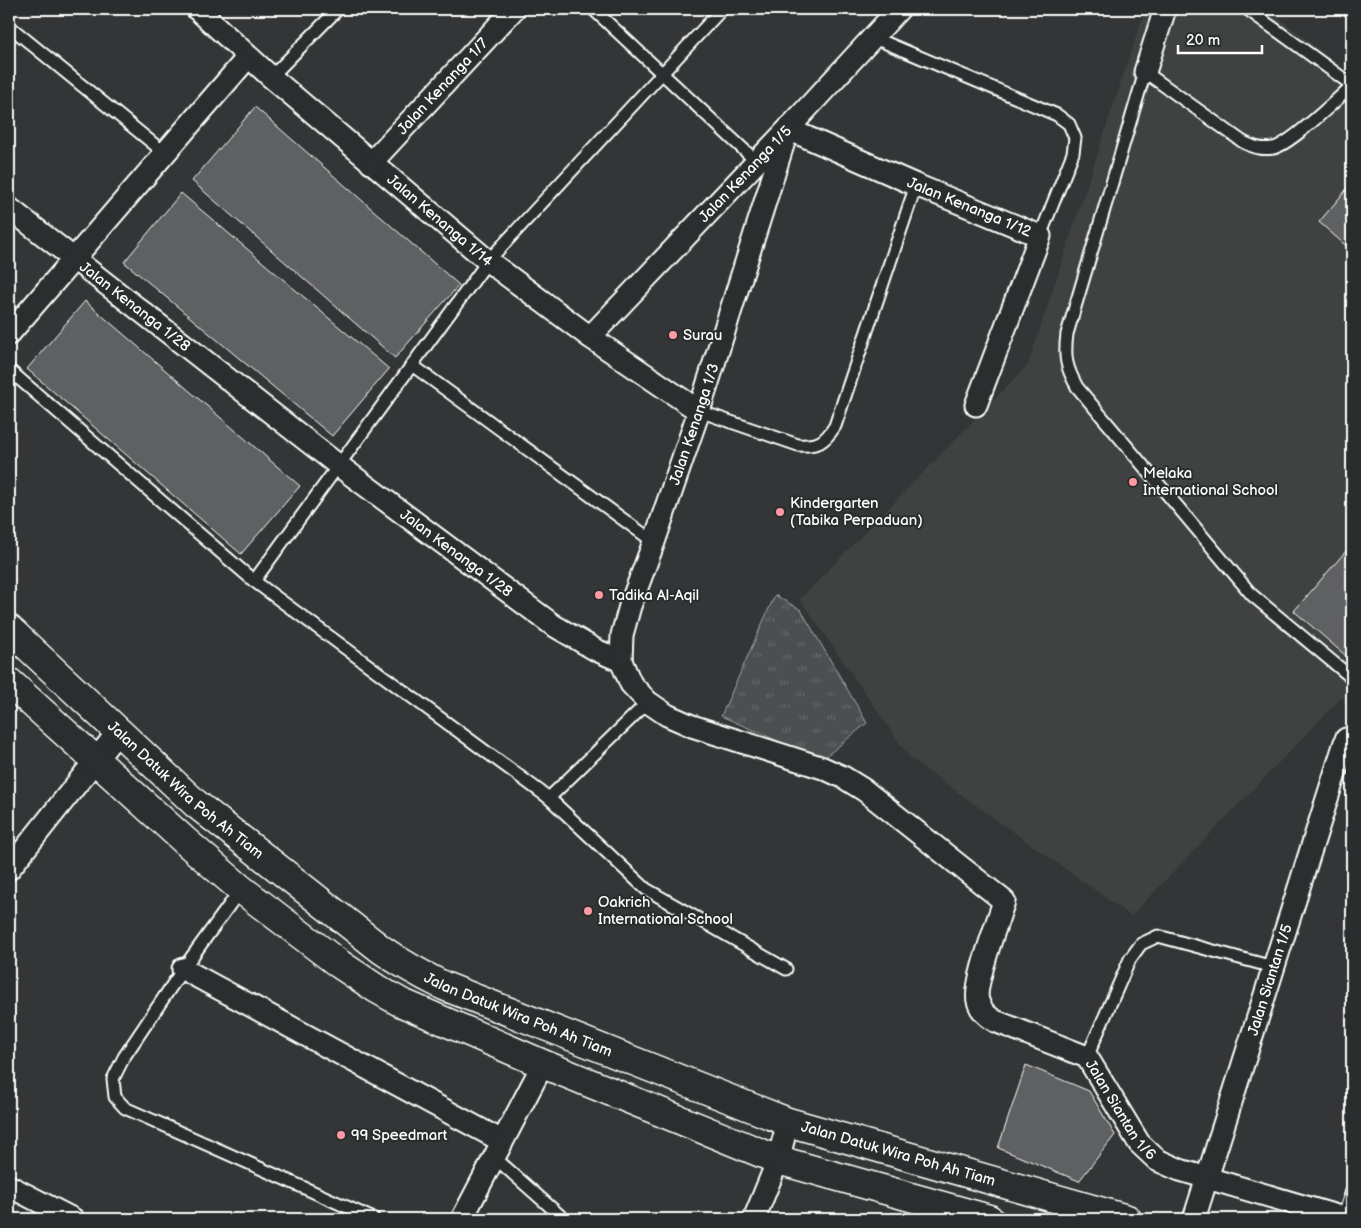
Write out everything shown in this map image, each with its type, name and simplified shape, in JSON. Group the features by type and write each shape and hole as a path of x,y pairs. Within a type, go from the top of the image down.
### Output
{"street":[{"name":"Jalan Kenanga 1/14","path":"197,9 271,77 488,261 590,337 699,411"},
{"name":"Jalan Kenanga 1/7","path":"371,162 514,9"},
{"name":"Jalan Kenanga 1/5","path":"590,337 757,162 899,9"},
{"path":"1146,72 1165,9"},
{"name":"Jalan Kenanga 1/28","path":"9,334 248,57"},
{"name":"Jalan Kenanga 1/12","path":"788,129 916,185 1040,236 976,405"},
{"name":"Jalan Kenanga 1/3","path":"621,661 622,635 626,620 699,411 788,129"},
{"path":"9,208 74,259"},
{"name":"Jalan Kenanga 1/28","path":"74,259 338,465 553,626 621,661"},
{"name":"Jalan Datuk Wira Poh Ah Tiam","path":"9,628 196,804 404,966 444,986 788,1122 1127,1219"},
{"path":"621,661 631,684 648,702"},
{"path":"9,682 95,762 241,889 338,963 377,990 419,1012 778,1160 989,1219"},
{"name":"Jalan Siantan 1/6","path":"648,702 667,715 692,726 823,768 844,777 864,790 1004,902 978,985 977,1000 983,1013 995,1021 1087,1057 1139,1143 1157,1160 1180,1170 1345,1219"},
{"path":"9,869 118,732"},
{"name":"Jalan Siantan 1/5","path":"1194,1219 1273,967 1349,740"},
{"path":"183,968 498,1149"},
{"path":"462,1219 543,1064"},
{"path":"757,1219 778,1160 788,1122"},
{"path":"9,1186 73,1219"}],"lane":[{"path":"271,77 338,9"},
{"path":"592,9 757,162"},
{"path":"254,581 488,261 722,9"},
{"path":"1247,9 1352,86 1289,140 1275,148 1258,149 1243,142 1146,72 1067,334 1064,353 1068,371 1077,387 1252,595 1352,678"},
{"path":"9,26 166,154"},
{"path":"872,37 1057,114 1069,124 1075,138 1073,153 1040,236"},
{"path":"699,411 798,444 814,445 827,439 836,426 916,185"},
{"path":"412,365 654,542"},
{"path":"9,370 254,581 550,798 646,889 786,969"},
{"path":"550,798 648,702"},
{"path":"241,889 183,968 124,1057 113,1079 115,1097 125,1108 374,1219"},
{"path":"1087,1057 1130,958 1141,944 1158,936 1273,967"},
{"path":"498,1149 564,1219"},
{"path":"1345,1219 1352,1191"}],"shaded area":[{"name":"Melaka International School","path":"1145,9 1268,9 1352,76 1352,719 1342,697 1131,916 910,758 800,599 1028,365"}],"green space":[{"path":"775,595 801,610 867,723 824,758 810,755 721,716"}],"building":[{"path":"255,107 459,285 395,358 192,181"},
{"path":"1352,183 1352,251 1319,222"},
{"path":"181,193 389,369 332,436 124,262"},
{"path":"85,301 300,486 241,554 27,369"},
{"path":"1352,544 1352,661 1294,611"},
{"path":"1026,1065 1089,1091 1115,1135 1079,1181 998,1148"}],"place":[{"name":"Surau","path":"673,335"},
{"name":"Melaka International School","path":"1133,482"},
{"name":"Kindergarten (Tabika Perpaduan)","path":"780,512"},
{"name":"Tadika Al-Aqil","path":"599,595"},
{"name":"Oakrich International School","path":"588,911"},
{"name":"99 Speedmart","path":"341,1135"}]}
